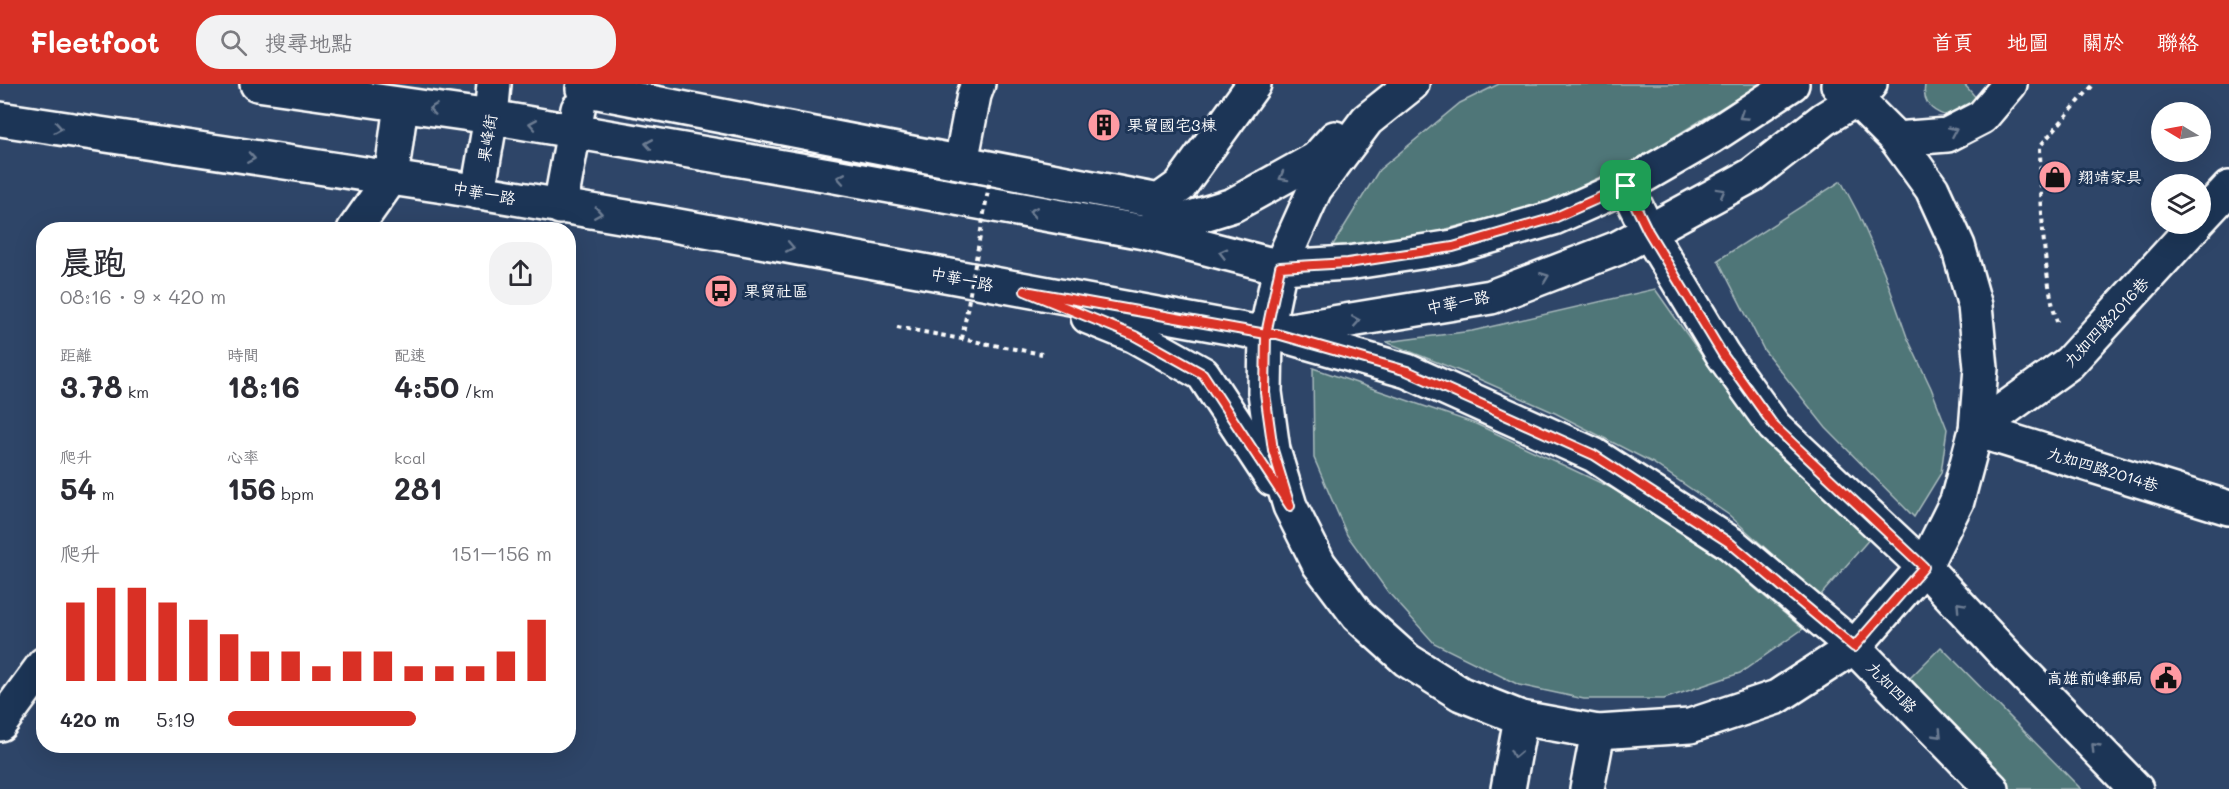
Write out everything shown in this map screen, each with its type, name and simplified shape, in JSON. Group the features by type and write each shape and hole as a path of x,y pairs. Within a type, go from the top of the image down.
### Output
{"street":[{"path":"257,84 491,117 1144,232 1280,267 1357,262 1453,247 1554,218 1626,186 1711,137 1792,84"},
{"name":"果峰街","path":"478,192 491,117 494,84"},
{"path":"961,162 978,84"},
{"path":"560,207 584,87 1159,201 1180,186 1254,84"},
{"path":"1144,232 1233,205 1316,159 1380,87 1388,84"},
{"path":"1290,506 1273,450 1265,393 1280,267 1315,189 1367,120 1412,84"},
{"path":"1896,139 1947,135 1982,117 2010,84"},
{"path":"1025,291 1135,336 1203,374 1290,506 1319,564 1358,616 1407,660 1461,694 1521,718 1598,732 1690,726 1777,697 1854,647 1924,567 1957,501 1976,430 1981,368 1975,306 1958,246 1932,189 1896,139 1854,89"},
{"name":"中華一路","path":"0,119 391,178 674,225 1025,291 1272,334 1491,297 1618,248 1752,175 1824,119 1854,89"},
{"path":"360,222 391,178 401,105"},
{"path":"1626,186 1648,231 1723,355 1774,426 1924,567 2136,789"},
{"path":"2211,207 2229,188"},
{"name":"九如四路2016巷","path":"1976,430 2069,363 2187,234"},
{"name":"九如四路","path":"1272,334 1407,371 1594,455 1730,543 1854,647 1992,789"},
{"name":"九如四路2014巷","path":"1976,430 2229,508"},
{"path":"0,724 36,675"},
{"path":"1508,789 1521,718"},
{"path":"1587,789 1598,732"}],"path":[{"path":"2069,363 2051,301 2041,196 2040,146 2094,84"},
{"path":"962,339 990,179"},
{"path":"897,327 1042,354"}],"green space":[{"path":"1499,84 1761,84 1636,160 1539,206 1418,236 1331,248 1379,170 1460,103"},
{"path":"1925,84 1964,84 1979,101 1954,118 1947,116 1931,108 1925,98"},
{"path":"1841,181 1884,272 1907,337 1947,429 1941,473 1914,517 1826,428 1764,350 1718,260"},
{"path":"1655,289 1738,407 1871,537 1819,597 1729,515 1653,463 1555,413 1472,376 1386,342 1472,331"},
{"path":"1313,368 1476,424 1620,492 1718,557 1803,629 1740,673 1664,699 1584,699 1519,685 1434,643 1388,592 1347,535 1314,458"},
{"path":"1941,647 2081,789 2008,789 1904,684"}],"place":[{"name":"果貿國宅3棟","path":"1104,125"},
{"name":"翔靖家具","path":"2055,177"},
{"name":"果貿社區","path":"721,291"},
{"name":"高雄前峰郵局","path":"2166,678"}],"route":[{"path":"1626,186 1554,218 1453,247 1348,263 1280,267 1266,334 1265,393 1273,450 1290,506 1203,374 1135,336 1025,291 1266,334 1277,334 1407,371 1594,455 1730,543 1854,647 1924,567 1774,426 1723,355 1648,231 1626,186"}]}
